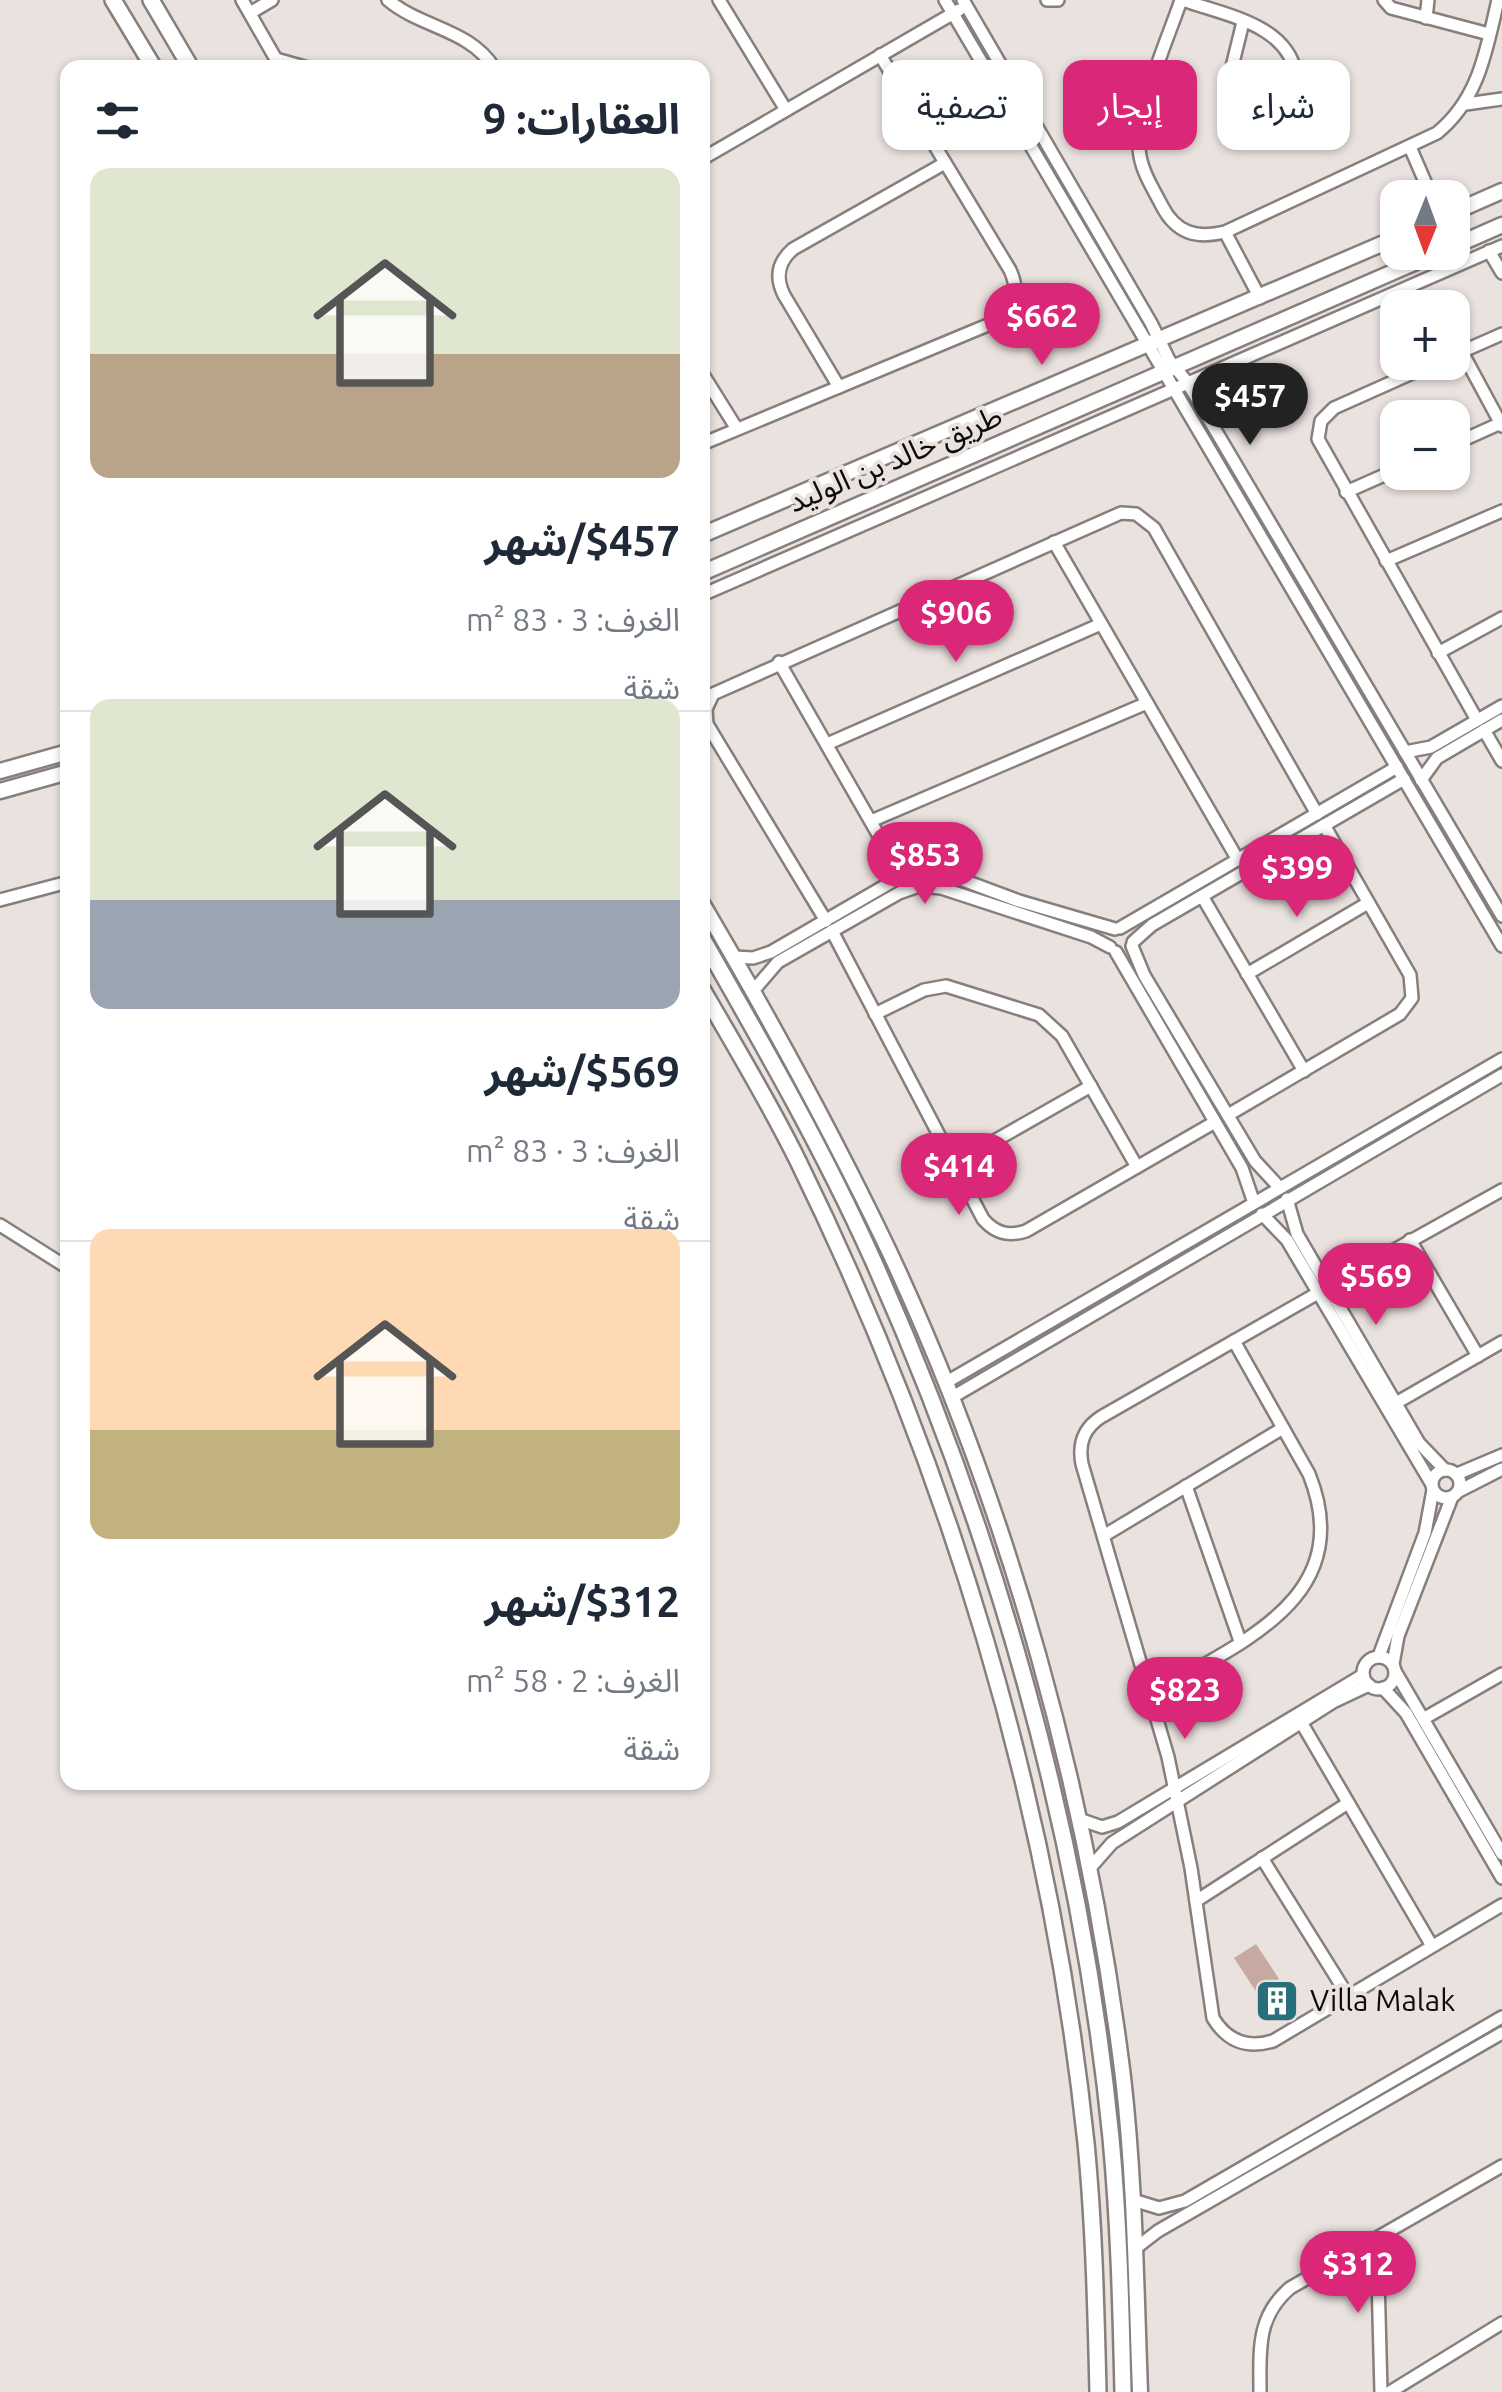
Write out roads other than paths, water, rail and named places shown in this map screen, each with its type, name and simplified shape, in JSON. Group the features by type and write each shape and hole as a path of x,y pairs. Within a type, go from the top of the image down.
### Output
{"main road":[{"path":"113,0 149,60"},
{"path":"151,0 186,60"},
{"path":"710,952 818,1145 872,1257 931,1397 992,1574 1060,1823 1093,2003 1113,2163 1123,2392"},
{"path":"710,1003 796,1158 914,1422 1006,1708 1068,2004 1088,2167 1098,2392"},
{"path":"955,1542 969,1542 978,1532"},
{"path":"968,1582 978,1571 992,1574"}],"street":[{"path":"242,0 276,60"},
{"path":"250,14 272,0"},
{"path":"388,0 419,20 464,39 488,60"},
{"path":"720,0 786,110"},
{"path":"945,0 1170,370 1173,388 1501,943"},
{"path":"1046,0 1058,0"},
{"path":"1243,22 1228,83 1234,102 1244,106 1288,91 1296,75 1290,54 1282,44 1262,29 1243,22 1182,0 1143,114 1140,158 1168,217 1192,235 1226,232 1437,133 1466,104 1476,86 1498,0"},
{"path":"1384,0 1391,8 1490,34"},
{"path":"1426,18 1428,0"},
{"path":"710,154 954,14 965,3 1154,343"},
{"path":"710,441 995,322 1012,305 1015,281 880,55"},
{"path":"1466,104 1502,100"},
{"path":"1410,148 1424,180"},
{"path":"839,387 779,285 780,265 794,248 945,163"},
{"path":"1470,205 1502,191"},
{"path":"1470,238 1502,225"},
{"path":"1226,232 1260,298"},
{"name":"طريق خالد بن الوليد","path":"710,533 1380,245"},
{"path":"710,591 1496,249 1502,273"},
{"name":"طريق خالد بن الوليد","path":"710,570 1398,270"},
{"path":"1470,348 1502,334"},
{"path":"1170,370 1187,382 1502,916"},
{"path":"1470,375 1501,425 1470,438"},
{"path":"1399,380 1326,414 1318,439 1502,761"},
{"path":"710,386 738,430"},
{"path":"1346,492 1380,477"},
{"path":"1386,561 1502,511"},
{"path":"710,699 719,688 1121,513 1136,514 1149,522 1410,975 1412,998 1400,1014 1228,1115"},
{"path":"1054,542 1238,860"},
{"path":"1438,653 1502,618"},
{"path":"827,744 1102,624"},
{"path":"1324,644 1337,637"},
{"path":"780,662 902,876"},
{"path":"871,821 1147,703"},
{"path":"1421,780 1437,758 1502,706"},
{"path":"1404,752 1502,720"},
{"path":"710,724 829,926 983,1220 998,1232 1026,1231 1215,1122"},
{"path":"0,771 60,754"},
{"path":"734,957 753,958 771,952 904,890 926,886 1085,934 1124,952 1147,929 1400,773"},
{"path":"0,791 60,774"},
{"path":"1320,819 1238,860 1109,937 1247,1176 1258,1208 1284,1234 1323,1290 1424,1451 1460,1484 1398,1636 1394,1680 1383,1688"},
{"path":"754,991 778,962 829,926 902,876 927,870 1037,907 1128,930 1144,975 1260,1169 1284,1194 1297,1234 1323,1290 1432,1486 1439,1496 1455,1494 1502,1469"},
{"path":"0,900 60,884"},
{"path":"1202,896 1304,1071"},
{"path":"1247,974 1368,903"},
{"path":"710,916 754,991 890,1254 948,1391 1025,1615 1080,1819 1122,2077 1136,2248 1140,2392"},
{"path":"875,1014 924,990 946,986 1039,1014 1062,1036 1138,1167"},
{"path":"948,1391 1498,1069"},
{"path":"954,1164 1091,1086"},
{"path":"1502,1190 1101,1416 1088,1428 1080,1455 1152,1695 1176,1794 1213,2018 1228,2036 1250,2044 1272,2040 1502,1905"},
{"path":"0,1226 60,1263"},
{"path":"1410,1240 1478,1356"},
{"path":"1152,1695 1278,1618 1304,1588 1318,1553 1321,1514 1317,1495 1234,1341"},
{"path":"1396,1403 1502,1342"},
{"path":"1105,1535 1283,1428"},
{"path":"1080,1819 1094,1826 1110,1826 1176,1794 1366,1680 1368,1660 1379,1656 1425,1533 1437,1472 1451,1472 1502,1455"},
{"path":"1186,1486 1240,1642"},
{"path":"1379,1656 1394,1668 1502,1854"},
{"path":"1423,1719 1502,1674"},
{"path":"1090,1868 1112,1843 1176,1794 1366,1680"},
{"path":"1366,1680 1383,1688 1401,1706 1502,1878"},
{"path":"1301,1722 1432,1946"},
{"path":"1196,1901 1348,1803"},
{"path":"1262,1858 1348,1996"},
{"path":"1136,2248 1158,2230 1448,2056 1502,2017"},
{"path":"1133,2200 1159,2208 1185,2201 1448,2056 1502,2033"},
{"path":"1260,2392 1260,2342 1270,2308 1290,2288 1502,2166"},
{"path":"1377,2239 1381,2392"},
{"path":"1390,2392 1502,2324"}],"place":[{"name":"Villa Malak","path":"1277,2001"}]}
